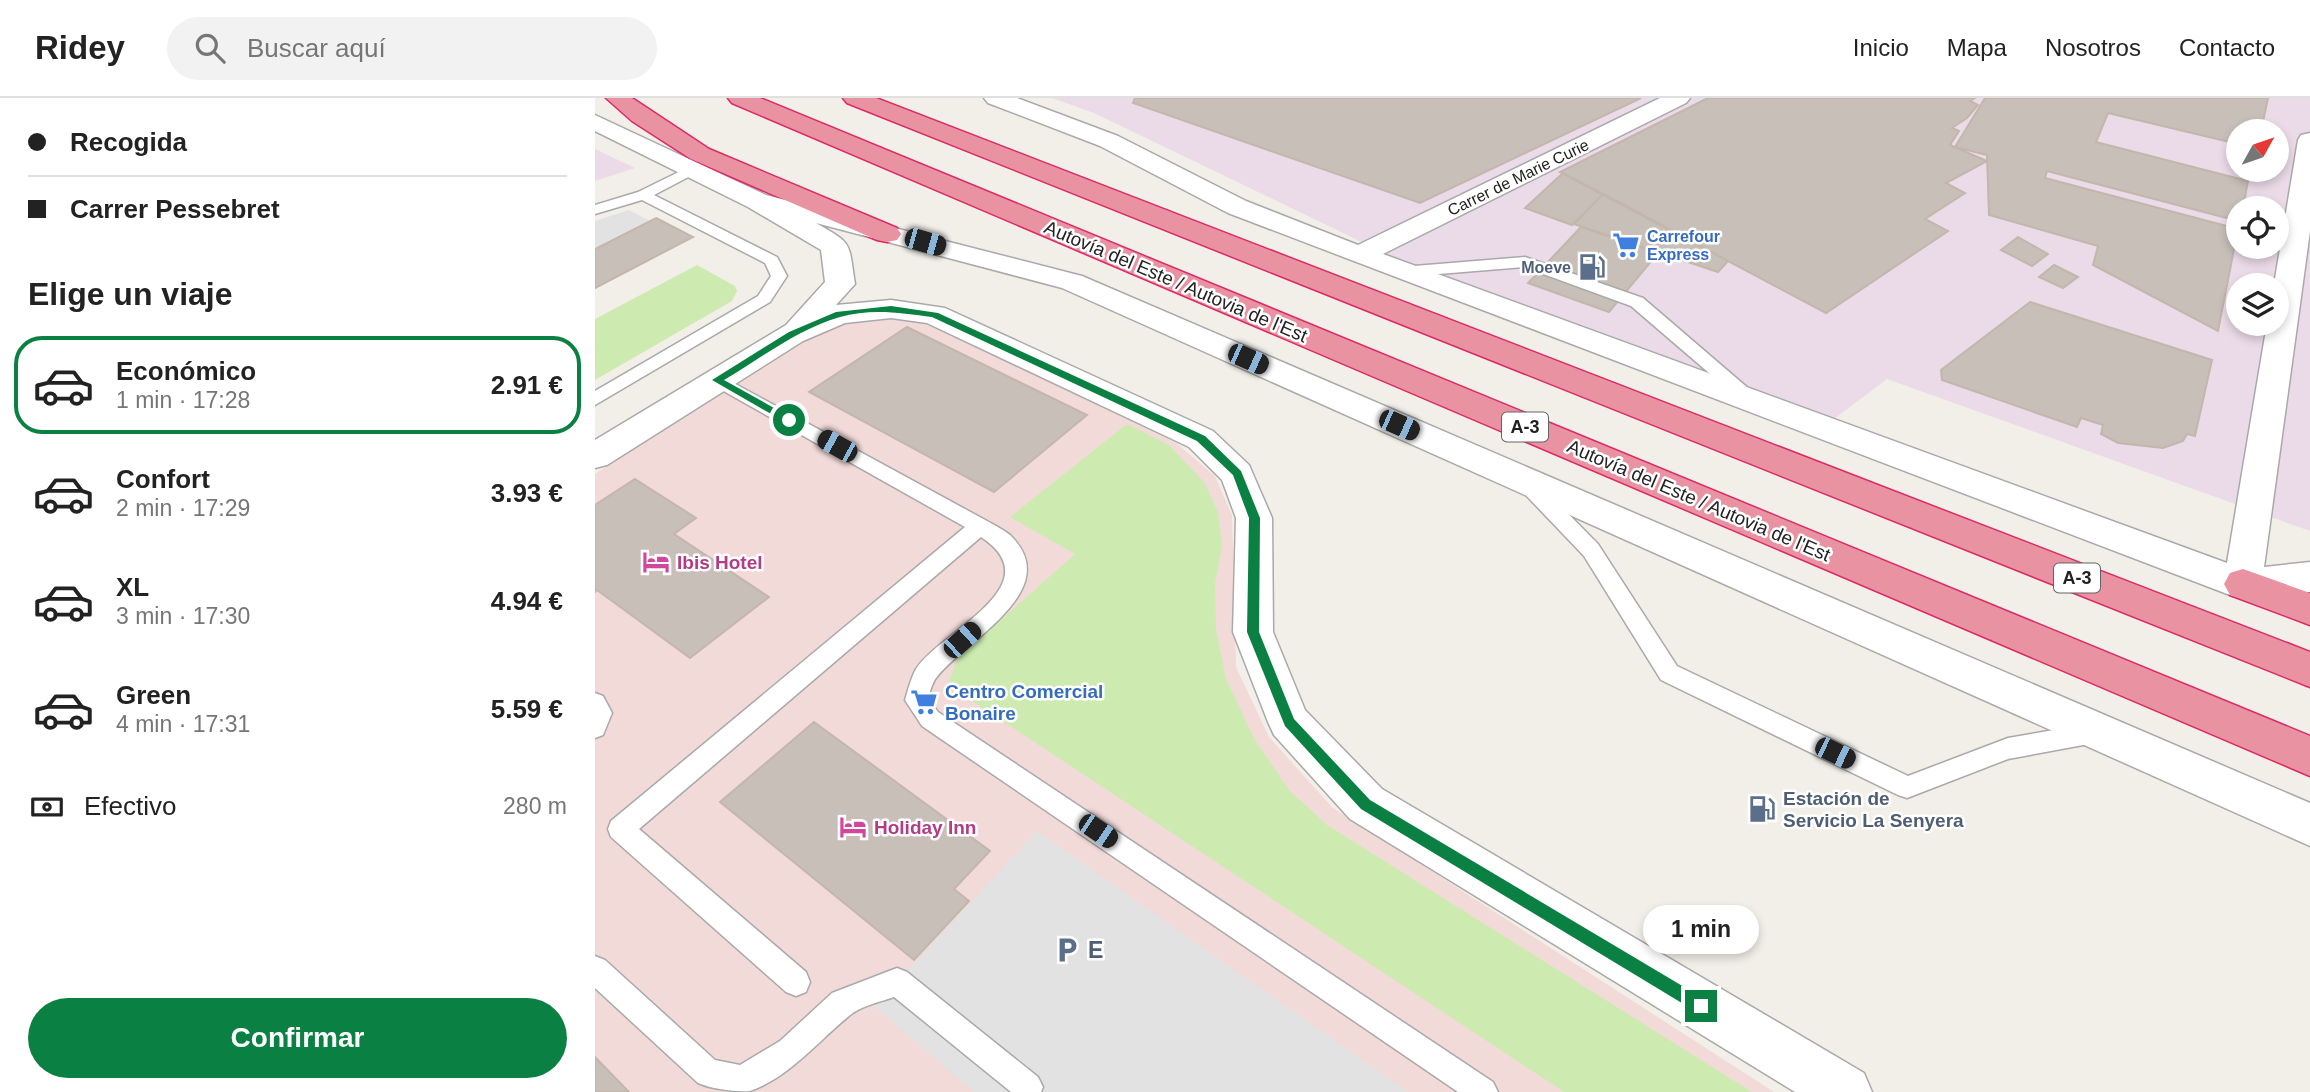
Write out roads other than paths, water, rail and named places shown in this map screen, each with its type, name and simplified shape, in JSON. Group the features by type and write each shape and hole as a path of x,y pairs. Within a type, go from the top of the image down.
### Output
{"highway":[{"path":"618,98 640,116 700,154 887,234"},
{"name":"Autovía del Este / Autovia de l'Est","path":"740,98 2310,756"},
{"name":"A-3","path":"855,98 2310,670"},
{"path":"2243,584 2310,609"},
{"path":"2226,636 2310,661"}],"street":[{"path":"996,98 1109,141 1237,207 1402,272 2243,584 2310,577"},
{"name":"Carrer de Marie Curie","path":"1359,255 1678,98"},
{"path":"1037,113 1069,102"},
{"path":"595,122 757,201 835,246 840,284 792,334"},
{"path":"2243,584 2310,140"},
{"path":"757,201 1072,282 2310,825"},
{"path":"595,456 792,334 839,314 891,309 935,315 1201,439 1237,474 1254,518 1253,632 1289,722 1366,804 1845,1092"}],"lane":[{"path":"595,210 643,195 693,169"},
{"path":"595,399 764,299 779,276 772,260 643,195"},
{"path":"1402,272 1525,261 1637,302 1754,402"},
{"path":"717,380 980,526 1003,541 1016,561 1016,582 999,606 925,674 916,700 930,719 1483,1092"},
{"path":"1524,481 1591,550 1669,673 1907,787 2008,749 2099,732"},
{"path":"796,982 620,829 980,526"},
{"path":"595,703 601,713 595,727"},
{"path":"595,970 708,1073 742,1080 790,1051 842,1003 897,982 1028,1087"}],"place":[{"name":"Carrefour Express","path":"1626,245"},
{"name":"Moeve","path":"1592,267"},
{"name":"Ibis Hotel","path":"656,562"},
{"name":"Centro Comercial Bonaire","path":"924,702"},
{"name":"Estación de Servicio La Senyera","path":"1762,809"},
{"name":"Holiday Inn","path":"853,827"},
{"name":"E","path":"1067,950"}]}
